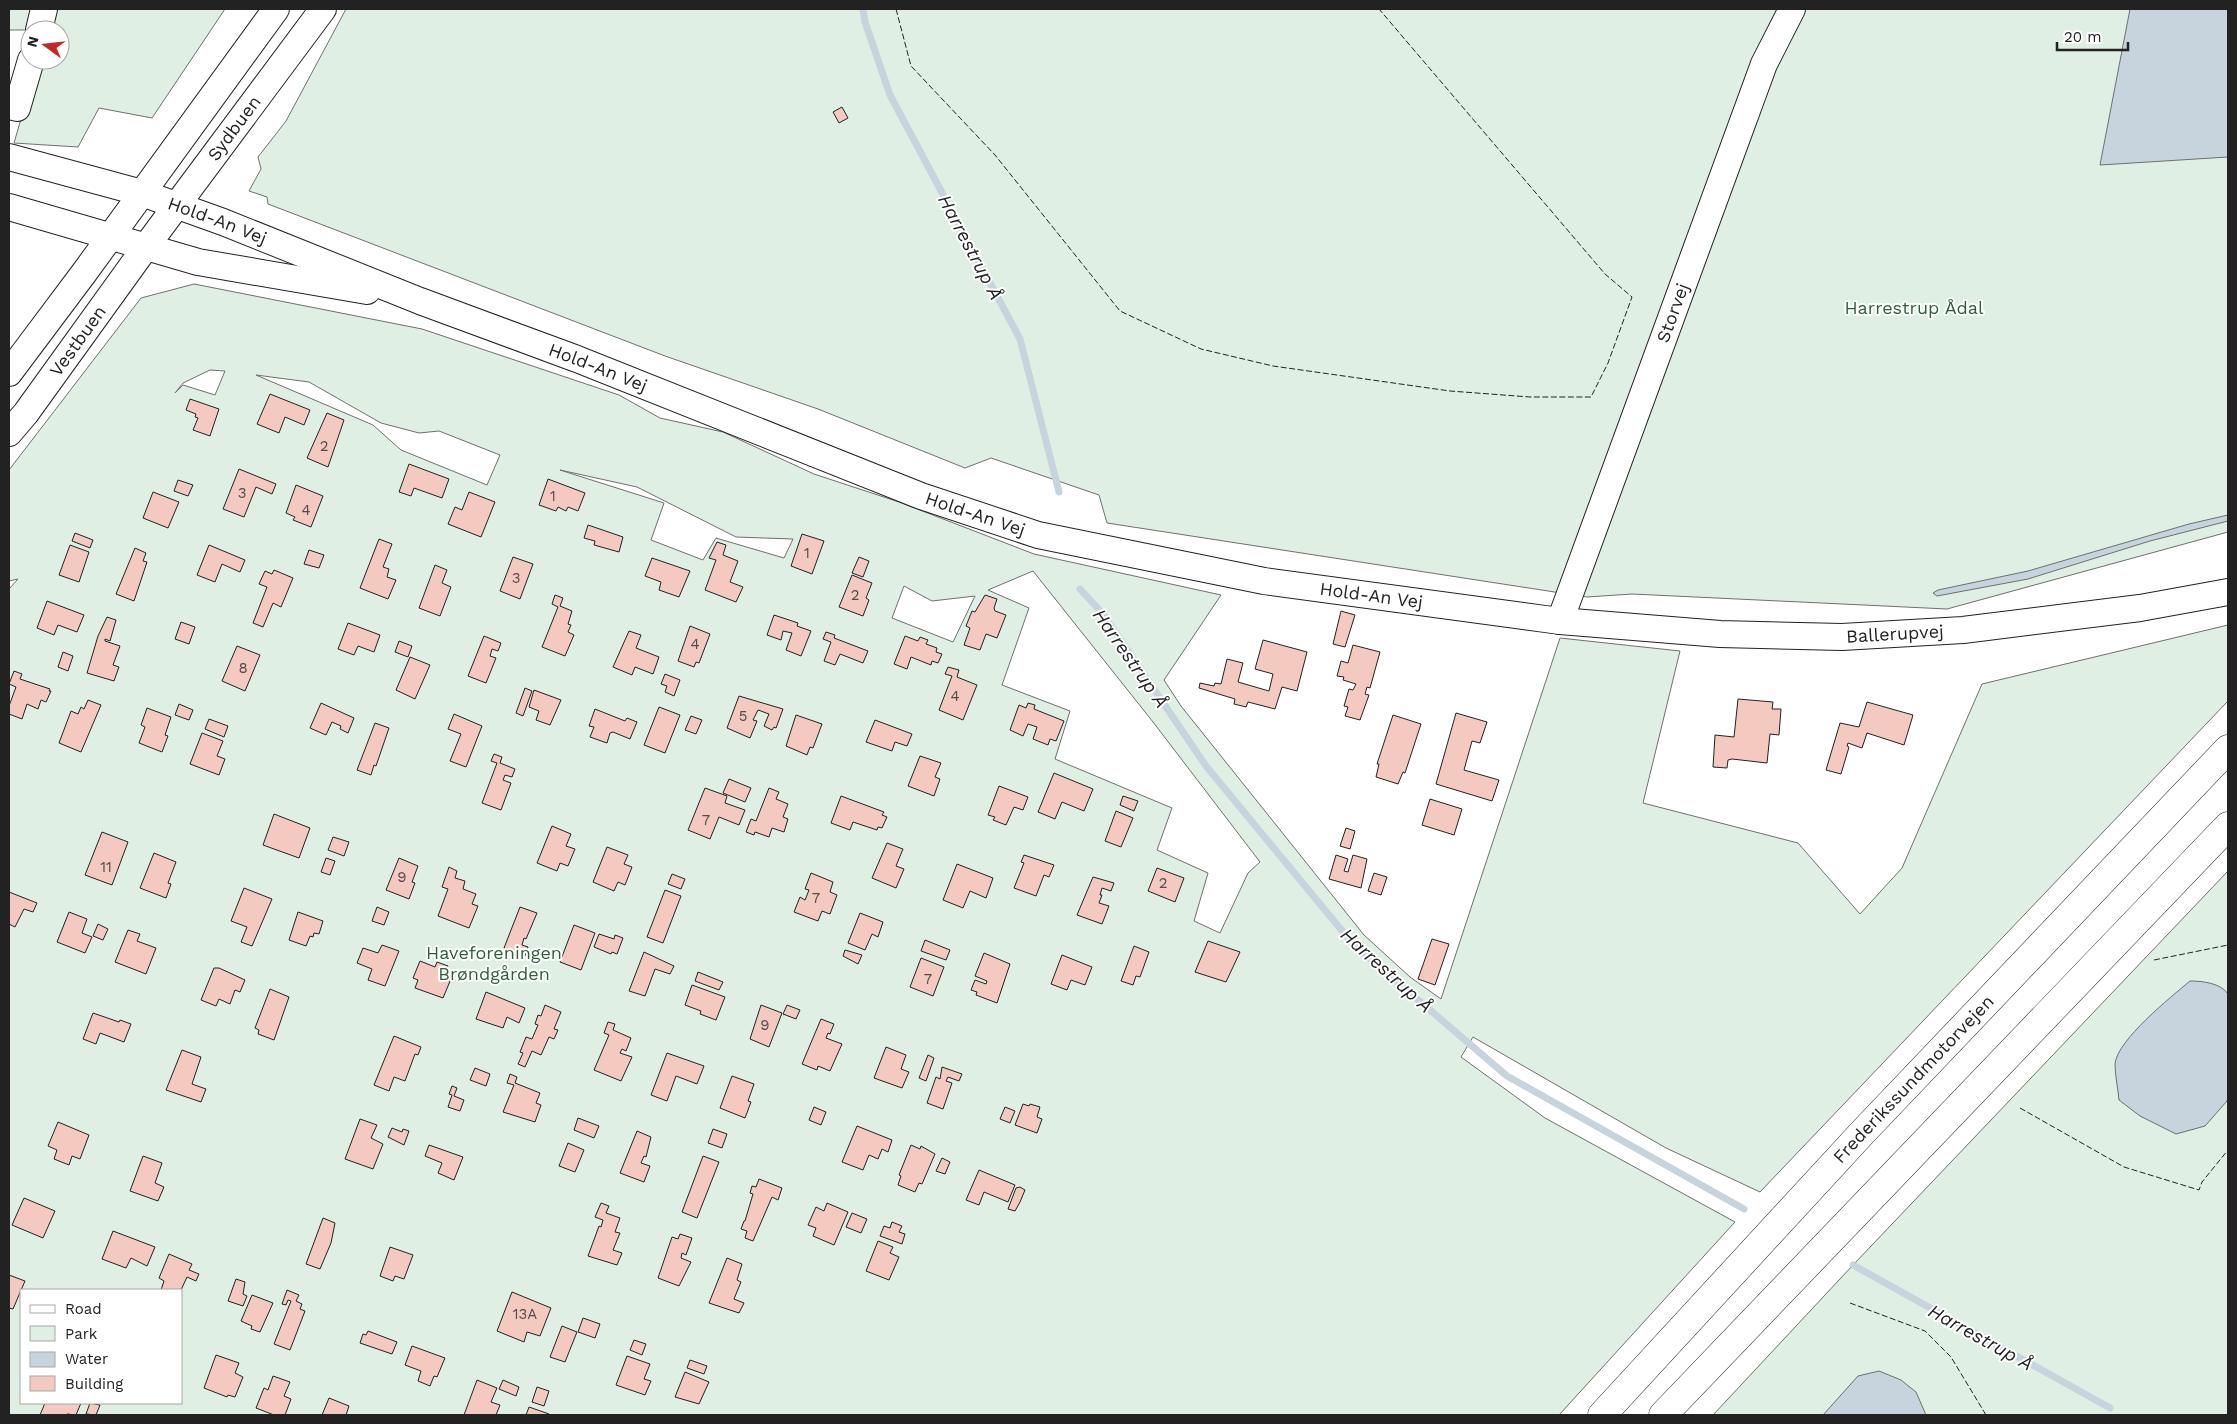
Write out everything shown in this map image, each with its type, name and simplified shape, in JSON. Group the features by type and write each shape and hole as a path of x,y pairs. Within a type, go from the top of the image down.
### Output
{"highway":[{"name":"Frederikssundmotorvejen","path":"1602,1415 1862,1133 2228,749"},
{"path":"1663,1415 2228,826"}],"street":[{"path":"142,193 276,9"},
{"name":"Sydbuen","path":"145,248 323,9"},
{"name":"Storvej","path":"1560,621 1764,64 1792,9"},
{"path":"9,106 17,108 27,70"},
{"name":"Hold-An Vej","path":"9,157 142,193 178,205 420,301 577,359 920,496 1038,535 1264,580 1560,621"},
{"name":"Vestbuen","path":"9,373 142,193"},
{"name":"Hold-An Vej","path":"9,207 198,262 420,301"},
{"name":"Vestbuen","path":"9,433 26,414 145,248"},
{"name":"Ballerupvej","path":"1560,621 1720,634 1842,637 1963,630 2140,608 2228,592"}],"green space":[{"path":"9,9 33,9 29,20 20,20 20,30 9,30"},
{"path":"53,9 225,9 152,118 99,108 78,147 14,143 35,70 70,70 70,20 50,20"},
{"name":"Harrestrup Ådal","path":"346,9 2228,9 2228,532 1947,609 1632,594 1587,597 1107,523 1099,495 991,458 965,468 818,409 665,356 268,204 267,197 249,191 261,169 258,157 286,121"},
{"name":"Haveforeningen Brøndgården","path":"194,284 422,329 619,395 660,418 723,432 814,474 899,502 1034,554 1221,595 1164,680 1181,706 1364,935 1410,977 1441,999 1560,638 1680,651 1643,803 1798,843 1860,914 1902,868 1982,684 2228,625 2228,701 1760,1192 1666,1148 1473,1037 1461,1057 1545,1118 1735,1222 1559,1415 9,1415 9,589 18,579 9,581 9,470 141,298","holes":["210,370 225,371 215,395 183,385 175,393 183,383","256,375 309,382 381,423 419,433 439,431 500,455 487,485 401,450 373,425","560,470 637,487 736,537 793,539 784,558 716,538 703,560 651,540 664,503","1033,571 1153,722 1260,862 1248,873 1220,933 1194,921 1208,873 1157,850 1172,808 1055,759 1070,711 1002,685 1029,608 988,590","904,586 932,601 975,596 953,642 892,618"]},
{"path":"2228,871 2228,1415 1713,1415 1853,1265"}],"water":[{"path":"2130,9 2228,9 2228,157 2100,165"},
{"path":"2228,515 2228,521 2150,541 2028,579 1937,596 1933,593 1938,590 2028,571 2189,524"},
{"path":"2190,981 2216,985 2228,994 2228,1098 2205,1126 2176,1134 2140,1116 2119,1100 2115,1064 2118,1054 2135,1031 2158,1008"},
{"path":"1879,1371 1901,1380 1916,1392 1926,1415 1823,1415 1858,1376"}],"building":[{"path":"842,107 848,118 839,123 833,112"},
{"path":"270,394 310,410 304,425 285,417 279,433 257,424"},
{"path":"190,399 219,409 210,436 193,430 198,418 195,417 196,414 186,410"},
{"path":"327,413 344,420 328,467 307,458"},
{"path":"409,464 449,479 442,498 414,488 411,496 399,492"},
{"path":"239,469 276,484 272,494 256,487 244,517 223,509"},
{"path":"548,479 585,493 578,511 568,507 566,511 558,507 556,511 539,505"},
{"path":"178,480 193,485 188,496 174,491"},
{"path":"296,485 323,496 311,527 293,520 295,517 286,513"},
{"path":"153,492 179,502 168,528 143,518"},
{"path":"469,492 495,502 481,537 448,524 455,507 462,510"},
{"path":"588,525 623,537 619,552 594,545 595,541 584,538"},
{"path":"75,533 93,540 90,548 72,541"},
{"path":"802,534 824,541 812,574 791,566"},
{"path":"379,539 392,544 383,567 389,569 387,577 396,580 388,599 360,588"},
{"path":"717,542 726,545 723,555 738,561 730,582 743,587 736,602 705,590 716,560 709,558"},
{"path":"70,545 89,552 79,582 59,575"},
{"path":"209,545 245,560 240,572 222,564 215,582 197,575"},
{"path":"135,548 146,553 143,561 147,562 134,601 116,594"},
{"path":"309,550 324,555 319,568 304,564"},
{"path":"513,557 533,564 520,599 500,591"},
{"path":"859,557 869,561 863,577 852,573"},
{"path":"652,558 690,571 679,597 659,590 661,582 645,576"},
{"path":"435,565 447,570 442,583 451,587 440,616 419,608"},
{"path":"274,570 293,578 281,607 273,603 263,627 253,623 267,587 259,584 265,571 272,574"},
{"path":"852,575 872,583 866,598 869,600 863,616 839,607"},
{"path":"555,595 563,598 560,606 572,611 568,624 571,625 568,632 574,635 565,656 542,647 558,607 552,604"},
{"path":"985,595 997,599 995,611 1006,615 997,638 986,634 980,650 964,645 970,628 966,626 972,611 975,612"},
{"path":"47,601 84,615 77,632 58,625 54,635 37,628"},
{"path":"1341,611 1355,615 1345,647 1333,644"},
{"path":"774,615 798,623 797,626 811,631 801,656 786,650 792,633 783,631 781,640 767,635"},
{"path":"107,617 116,620 110,641 105,639 105,641 120,646 113,665 119,667 114,681 87,673 98,636"},
{"path":"181,622 195,627 189,644 175,639"},
{"path":"348,623 380,635 374,652 358,646 354,655 338,649"},
{"path":"690,626 710,634 699,663 696,662 694,667 678,661"},
{"path":"629,631 641,635 636,648 659,657 653,674 635,667 632,675 613,667"},
{"path":"826,632 835,635 834,638 868,651 863,663 840,654 835,665 824,661 831,642 823,639"},
{"path":"484,636 501,643 498,651 492,649 490,656 496,658 486,683 468,676"},
{"path":"905,636 918,641 920,637 928,640 926,644 937,648 936,652 942,654 938,663 932,661 931,665 911,657 907,669 894,664"},
{"path":"1263,640 1307,652 1297,691 1282,687 1275,709 1248,702 1246,707 1234,704 1235,699 1199,688 1200,683 1214,686 1215,683 1221,684 1227,659 1243,663 1238,682 1269,691 1273,674 1255,669"},
{"path":"399,641 412,646 408,657 395,652"},
{"path":"1353,645 1380,652 1370,688 1367,687 1365,694 1369,695 1360,720 1345,716 1348,707 1344,706 1349,689 1353,690 1356,684 1343,680 1344,677 1337,676 1341,661 1348,663"},
{"path":"237,646 260,655 245,691 222,681"},
{"path":"63,652 73,656 68,671 58,667"},
{"path":"410,657 430,665 415,699 396,690"},
{"path":"948,667 959,670 957,677 977,685 963,720 939,710 952,676 945,674"},
{"path":"14,671 22,674 20,679 50,689 49,691 51,691 46,702 41,700 38,709 27,704 22,719 9,714 9,706 16,687 9,684"},
{"path":"665,674 680,680 674,696 665,692 667,686 661,684"},
{"path":"525,688 532,691 523,716 516,713"},
{"path":"534,690 561,700 550,725 536,720 539,711 529,707"},
{"path":"739,696 783,709 776,728 774,727 772,730 764,726 769,714 758,710 753,720 757,721 750,738 727,728"},
{"path":"1738,699 1773,702 1772,709 1781,709 1779,735 1770,734 1767,763 1732,759 1728,760 1727,768 1713,767 1715,735 1734,737"},
{"path":"88,700 101,705 81,752 59,743 71,711 78,714 81,707 84,709"},
{"path":"1867,702 1913,715 1904,745 1867,733 1862,748 1848,743 1847,746 1849,747 1841,774 1826,770 1840,723 1859,727"},
{"path":"321,703 354,718 348,733 340,729 341,726 332,722 326,735 310,728"},
{"path":"1028,703 1035,705 1034,709 1064,721 1056,741 1050,739 1048,745 1033,739 1037,727 1028,724 1023,736 1010,730 1019,705 1026,708"},
{"path":"179,704 193,710 189,720 175,715"},
{"path":"659,707 680,715 665,753 644,745"},
{"path":"147,708 171,717 165,735 168,736 162,752 139,743 145,727 141,725"},
{"path":"595,709 625,721 627,718 637,722 630,739 613,732 610,733 607,743 590,737 594,727 589,726"},
{"path":"1456,713 1487,722 1480,743 1472,741 1464,770 1499,780 1492,801 1436,784"},
{"path":"454,714 482,726 466,767 450,761 461,734 448,729"},
{"path":"796,715 822,724 813,748 810,747 807,755 786,746"},
{"path":"1393,715 1421,724 1405,773 1403,772 1398,784 1376,777 1379,764 1377,764"},
{"path":"691,716 702,720 696,734 685,730"},
{"path":"209,719 228,726 224,737 205,729"},
{"path":"875,720 912,734 907,746 895,742 892,751 866,742"},
{"path":"375,723 389,728 371,775 357,770"},
{"path":"202,733 223,741 217,756 225,759 219,775 190,764"},
{"path":"494,754 502,757 500,763 515,769 512,777 505,775 503,780 511,783 501,810 482,803 497,763 491,761"},
{"path":"920,756 941,763 935,777 940,779 934,796 908,786"},
{"path":"1054,773 1093,789 1084,811 1062,802 1055,819 1038,812"},
{"path":"729,779 751,788 745,802 723,793"},
{"path":"999,786 1028,797 1023,810 1014,807 1006,825 993,820 995,817 988,815"},
{"path":"705,788 727,796 725,803 745,810 739,825 719,817 710,839 688,830"},
{"path":"769,788 779,792 776,799 788,804 783,817 788,819 784,832 772,828 769,837 755,832 754,835 746,832 751,819 756,821"},
{"path":"841,796 884,812 882,815 887,817 882,828 878,827 877,830 853,822 850,830 831,823"},
{"path":"1123,796 1138,801 1134,811 1120,805"},
{"path":"1430,799 1462,809 1454,835 1422,825"},
{"path":"1116,811 1133,818 1121,847 1105,841"},
{"path":"274,814 310,828 299,858 263,845"},
{"path":"552,826 571,834 566,846 575,849 568,866 560,863 557,871 537,863"},
{"path":"1346,828 1355,831 1350,849 1340,846"},
{"path":"102,832 128,842 112,885 85,875"},
{"path":"333,837 349,842 344,856 328,850"},
{"path":"887,843 903,849 896,866 904,869 896,888 872,878"},
{"path":"607,847 628,855 624,864 632,867 625,885 618,882 614,891 593,882"},
{"path":"154,853 176,862 168,883 171,884 166,898 140,888"},
{"path":"1024,855 1054,865 1049,877 1044,875 1036,896 1014,888 1024,863 1021,862"},
{"path":"1336,855 1348,859 1344,871 1348,872 1353,855 1367,859 1361,888 1329,879"},
{"path":"326,858 335,861 330,875 321,872"},
{"path":"399,858 418,866 412,882 415,883 409,899 386,890"},
{"path":"957,864 993,878 986,898 970,891 963,908 943,900"},
{"path":"449,867 457,871 455,878 465,881 463,889 476,894 472,904 478,906 469,928 438,916 448,889 442,887"},
{"path":"1157,868 1184,878 1175,902 1148,891"},
{"path":"811,873 833,882 830,892 837,895 830,914 822,911 818,921 794,912 800,897 805,900 809,890 805,889"},
{"path":"1374,873 1387,877 1381,895 1368,891"},
{"path":"672,874 685,879 681,889 668,884"},
{"path":"1093,877 1114,883 1111,891 1102,888 1099,903 1109,906 1102,924 1077,915"},
{"path":"244,888 272,899 252,946 241,942 247,927 231,921"},
{"path":"665,890 681,896 663,943 647,937"},
{"path":"9,892 37,903 33,912 24,909 15,927 9,924"},
{"path":"377,907 389,912 384,925 372,921"},
{"path":"520,907 537,913 522,945 528,947 525,956 504,948"},
{"path":"69,912 87,919 82,933 92,937 85,953 57,942"},
{"path":"298,912 323,921 319,934 314,933 313,937 310,936 306,946 289,940"},
{"path":"860,913 883,922 878,937 872,934 865,950 848,943"},
{"path":"98,924 108,929 103,940 93,936"},
{"path":"574,925 595,933 581,970 560,962"},
{"path":"128,930 140,934 137,941 156,948 146,974 115,962"},
{"path":"599,934 614,939 615,935 623,938 617,954 612,952 611,954 594,947"},
{"path":"1432,939 1449,944 1435,985 1418,979"},
{"path":"925,940 950,950 946,960 921,951"},
{"path":"1208,941 1240,952 1226,982 1195,972"},
{"path":"382,945 399,951 385,986 368,980 372,969 357,963 363,948 378,953"},
{"path":"1134,946 1149,952 1140,977 1136,976 1133,985 1121,981"},
{"path":"845,950 862,955 858,964 843,956"},
{"path":"644,952 674,966 670,974 655,969 645,996 629,991"},
{"path":"984,953 1010,964 997,1003 976,995 977,992 971,990 975,980 986,984 987,981 975,976"},
{"path":"1062,955 1092,967 1085,985 1071,980 1067,990 1051,984"},
{"path":"921,958 944,967 933,996 910,987"},
{"path":"420,961 435,967 437,962 448,966 446,971 453,974 443,998 415,988 418,980 413,978"},
{"path":"214,968 219,968 245,980 240,992 235,990 230,1004 219,999 216,1006 201,1000"},
{"path":"698,972 723,982 719,990 695,981"},
{"path":"692,985 725,997 716,1020 700,1014 701,1011 685,1005"},
{"path":"270,989 289,997 274,1040 258,1034 259,1030 255,1028"},
{"path":"486,992 525,1008 519,1023 507,1017 503,1028 476,1019"},
{"path":"545,1005 561,1012 554,1029 558,1030 554,1039 549,1037 541,1055 532,1051 525,1067 518,1064 523,1053 520,1052 526,1037 532,1039 538,1025 535,1024 538,1015 541,1016"},
{"path":"761,1005 782,1013 769,1047 750,1039"},
{"path":"787,1005 800,1010 796,1019 783,1014"},
{"path":"93,1013 131,1024 124,1042 100,1033 96,1044 83,1039"},
{"path":"821,1019 834,1024 826,1038 842,1044 830,1071 818,1066 817,1070 802,1064"},
{"path":"608,1022 615,1024 613,1030 631,1038 626,1051 622,1049 620,1053 632,1057 621,1081 594,1070 609,1035 604,1033"},
{"path":"394,1036 421,1047 418,1055 415,1054 405,1081 394,1077 389,1091 374,1085"},
{"path":"886,1047 906,1055 901,1069 909,1072 902,1088 874,1078"},
{"path":"182,1050 201,1057 192,1084 206,1089 201,1102 166,1090"},
{"path":"667,1053 704,1066 697,1084 676,1076 667,1101 651,1095"},
{"path":"928,1055 934,1058 926,1081 919,1078"},
{"path":"942,1067 962,1074 959,1081 948,1077 946,1081 952,1083 943,1109 927,1103 936,1077 940,1079"},
{"path":"475,1068 490,1074 486,1086 470,1080"},
{"path":"510,1074 517,1077 515,1083 540,1093 536,1103 541,1105 535,1122 503,1112 514,1085 507,1083"},
{"path":"732,1076 754,1084 748,1101 751,1102 745,1118 720,1108"},
{"path":"452,1086 457,1088 454,1096 464,1100 460,1111 448,1107 452,1095 449,1094"},
{"path":"1023,1104 1040,1107 1037,1117 1042,1119 1037,1133 1015,1125"},
{"path":"814,1107 826,1112 821,1125 809,1120"},
{"path":"1005,1107 1015,1111 1010,1123 1000,1119"},
{"path":"578,1118 599,1126 594,1138 574,1130"},
{"path":"360,1119 377,1125 371,1138 383,1144 373,1169 345,1159"},
{"path":"58,1122 89,1135 80,1159 72,1156 69,1165 54,1159 57,1150 48,1146"},
{"path":"857,1126 892,1140 888,1152 882,1149 878,1159 869,1155 863,1170 842,1162"},
{"path":"392,1128 402,1132 403,1129 409,1131 404,1145 388,1137"},
{"path":"713,1129 727,1134 722,1148 708,1143"},
{"path":"637,1131 651,1137 646,1157 644,1156 641,1163 650,1166 644,1182 620,1173"},
{"path":"568,1143 584,1150 575,1172 559,1166"},
{"path":"429,1145 463,1157 454,1180 438,1173 442,1163 425,1156"},
{"path":"911,1145 920,1149 921,1146 935,1154 922,1184 919,1183 915,1192 898,1185 901,1176 899,1175"},
{"path":"143,1156 162,1163 155,1183 164,1187 158,1201 130,1191"},
{"path":"703,1156 719,1162 697,1218 682,1212"},
{"path":"942,1158 950,1162 945,1174 936,1171"},
{"path":"979,1170 1015,1185 1008,1202 984,1192 979,1205 966,1200"},
{"path":"759,1179 782,1188 778,1200 772,1197 753,1241 745,1238 747,1231 741,1229 753,1194 750,1193 752,1186 756,1187"},
{"path":"1020,1187 1025,1190 1020,1202 1015,1211 1008,1209 1016,1188"},
{"path":"24,1198 55,1211 43,1238 12,1225"},
{"path":"601,1203 609,1206 606,1213 620,1218 615,1232 620,1233 613,1250 622,1253 617,1265 588,1256 603,1220 595,1217"},
{"path":"827,1203 848,1212 834,1245 813,1236 816,1228 808,1225 816,1207 824,1211"},
{"path":"852,1213 867,1219 861,1233 846,1227"},
{"path":"323,1218 335,1223 331,1243 320,1269 306,1264"},
{"path":"892,1222 902,1226 899,1232 905,1234 902,1244 880,1236 884,1226 890,1228"},
{"path":"113,1231 155,1247 147,1266 131,1258 126,1268 102,1259"},
{"path":"680,1234 692,1238 686,1255 682,1253 681,1258 691,1262 679,1286 658,1278 672,1237 678,1239"},
{"path":"878,1241 893,1247 890,1253 899,1257 889,1280 866,1271"},
{"path":"390,1247 413,1255 404,1279 395,1276 393,1281 380,1276"},
{"path":"169,1254 192,1264 189,1270 199,1274 196,1281 187,1277 181,1289 161,1289 164,1281 159,1278"},
{"path":"727,1258 742,1264 737,1280 741,1282 734,1299 744,1303 739,1313 709,1303"},
{"path":"9,1275 25,1281 13,1309 9,1308"},
{"path":"236,1279 245,1282 243,1294 247,1296 243,1306 228,1301"},
{"path":"287,1290 299,1295 296,1301 302,1304 300,1309 305,1311 290,1350 274,1344 291,1301 288,1300 286,1305 282,1304"},
{"path":"512,1292 551,1308 540,1336 527,1332 524,1342 497,1331"},
{"path":"252,1295 273,1303 260,1332 251,1329 252,1326 241,1321"},
{"path":"583,1318 600,1324 595,1338 578,1332"},
{"path":"562,1326 577,1332 565,1362 550,1357"},
{"path":"368,1331 397,1342 392,1354 360,1343 363,1334 366,1335"},
{"path":"634,1340 646,1344 642,1355 630,1350"},
{"path":"412,1346 445,1358 437,1377 434,1376 430,1386 418,1381 421,1371 405,1365"},
{"path":"216,1355 239,1363 235,1373 243,1377 235,1397 228,1395 227,1397 204,1388"},
{"path":"627,1356 650,1364 644,1379 651,1381 645,1395 616,1385"},
{"path":"690,1360 707,1366 704,1374 687,1368"},
{"path":"685,1372 709,1382 699,1404 675,1397"},
{"path":"273,1376 290,1382 284,1396 291,1399 285,1415 274,1415 256,1408 264,1388 268,1390"},
{"path":"477,1380 497,1388 491,1402 500,1405 496,1415 464,1415"},
{"path":"503,1380 519,1387 516,1396 499,1389"},
{"path":"537,1387 549,1391 544,1406 532,1402"},
{"path":"329,1398 349,1406 346,1415 322,1415"},
{"path":"45,1404 81,1404 76,1415 40,1415"},
{"path":"90,1404 100,1405 96,1415 86,1414"},
{"path":"529,1407 549,1414 549,1415 526,1415"}],"waterway":[{"name":"Harrestrup Å","path":"863,9 865,22 890,95 1020,339 1059,492"},
{"name":"Harrestrup Å","path":"1080,589 1103,614 1206,766 1353,944 1507,1076 1744,1209"},
{"name":"Harrestrup Å","path":"1853,1265 2110,1408"}],"fence":[{"path":"896,9 911,66 995,155 1120,311 1201,349 1273,366 1450,391 1530,397 1591,397 1608,363 1632,297 1605,274 1379,9"},
{"path":"2154,960 2228,945"},
{"path":"2020,1108 2124,1167 2199,1190 2202,1182 2228,1150"},
{"path":"1850,1303 1925,1331 1951,1357 1986,1415"}]}
